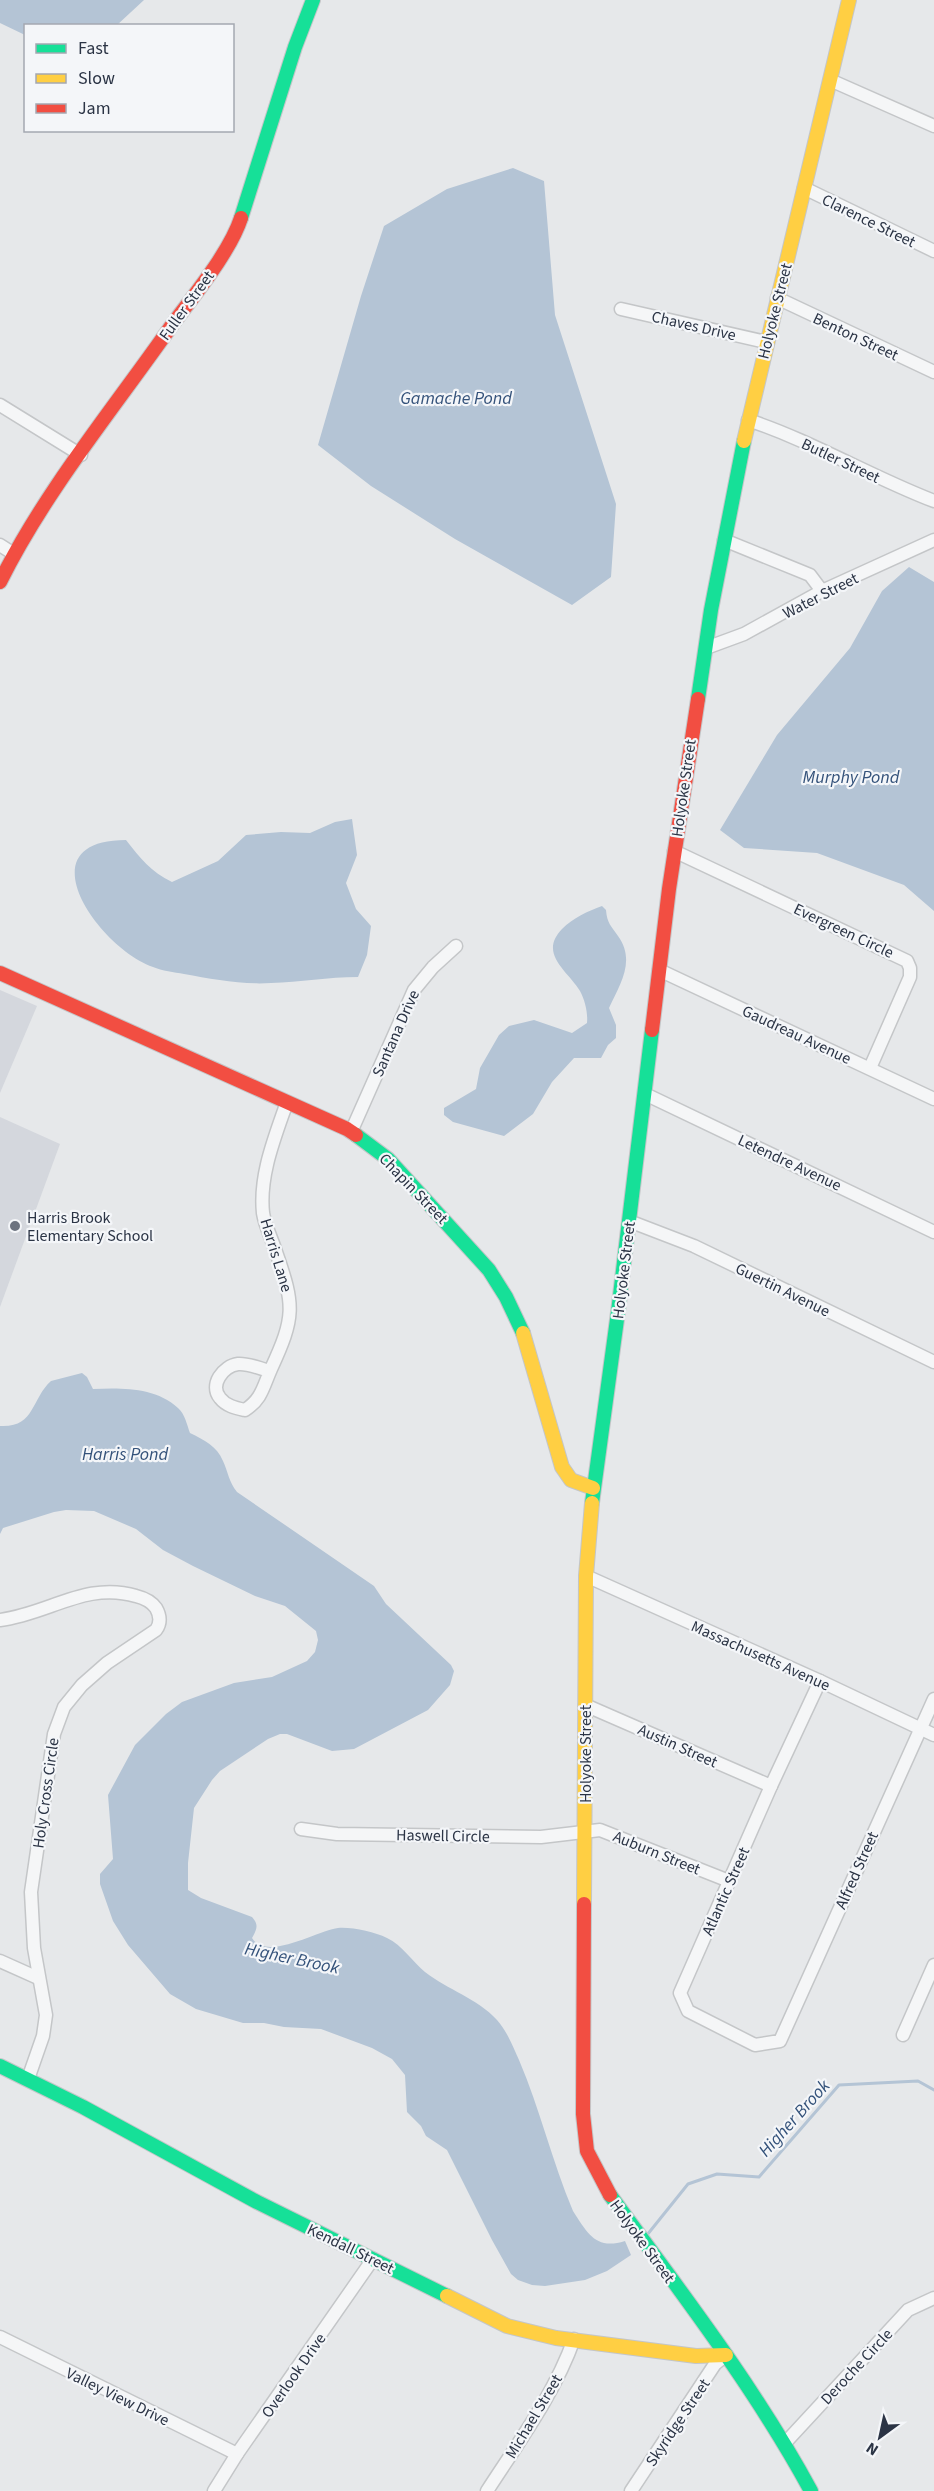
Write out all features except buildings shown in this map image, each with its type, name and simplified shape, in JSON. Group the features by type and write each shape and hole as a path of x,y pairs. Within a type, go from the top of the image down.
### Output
{"main road":[{"name":"Fuller Street","path":"0,582 14,554 237,231 295,47 313,0"},
{"name":"Holyoke Street","path":"811,2491 785,2443 726,2355 635,2230 597,2173 587,2151 584,2132 586,1576 593,1488 629,1221 674,851 724,540 766,342 849,0"},
{"name":"Chapin Street","path":"0,973 351,1132 388,1158 489,1270 506,1297 522,1330 562,1467 571,1480 593,1488"},
{"name":"Kendall Street","path":"0,2066 83,2107 257,2202 507,2326 556,2338 696,2356 726,2355"}],"street":[{"path":"830,80 934,126"},
{"name":"Clarence Street","path":"804,188 934,251"},
{"name":"Benton Street","path":"777,298 934,372"},
{"name":"Chaves Drive","path":"621,309 766,342"},
{"path":"0,405 81,455"},
{"name":"Butler Street","path":"748,420 782,431 877,477 934,501"},
{"path":"724,540 810,576 822,591"},
{"name":"Water Street","path":"706,648 744,634 822,591 934,540"},
{"path":"0,545 14,554"},
{"name":"Evergreen Circle","path":"674,851 907,961 910,977 870,1068"},
{"name":"Santana Drive","path":"351,1132 414,990 433,967 456,946"},
{"name":"Gaudreau Avenue","path":"659,970 934,1099"},
{"name":"Letendre Avenue","path":"645,1094 934,1232"},
{"name":"Harris Lane","path":"270,1371 240,1364 228,1367 219,1376 216,1389 220,1399 229,1406 245,1410 257,1402 286,1337 291,1305 289,1287 263,1214 263,1188 270,1153 287,1102"},
{"name":"Guertin Avenue","path":"629,1221 693,1246 934,1362"},
{"name":"Massachusetts Avenue","path":"586,1576 820,1680 934,1735"},
{"name":"Holy Cross Circle","path":"0,1620 41,1611 76,1597 106,1591 143,1598 154,1606 159,1618 156,1630 107,1663 77,1690 64,1707 56,1726 31,1892 38,1978 46,2015 43,2036 28,2079"},
{"name":"Atlantic Street","path":"780,2041 755,2045 688,2011 680,1993 820,1680"},
{"name":"Alfred Street","path":"780,2041 934,1699"},
{"name":"Austin Street","path":"585,1705 771,1786"},
{"name":"Haswell Circle","path":"301,1829 337,1834 541,1837 585,1831"},
{"name":"Auburn Street","path":"585,1831 600,1830 729,1881"},
{"path":"0,1961 38,1978"},
{"path":"903,2035 934,1965"},
{"name":"Overlook Drive","path":"214,2491 237,2454 373,2259"},
{"name":"Deroche Circle","path":"785,2443 908,2310 934,2298"},
{"name":"Valley View Drive","path":"0,2337 237,2454"},
{"name":"Michael Street","path":"487,2491 546,2396 566,2361 574,2339"},
{"name":"Skyridge Street","path":"631,2491 716,2364 726,2355"}],"shaded area":[{"path":"0,990 37,1006 0,1093"},
{"name":"Harris Brook Elementary School","path":"0,1117 60,1144 0,1307"}],"water":[{"path":"0,0 144,0 118,24 24,24 24,35 0,23"},
{"name":"Gamache Pond","path":"513,168 544,181 555,315 616,504 611,577 572,605 455,539 371,486 318,445 361,296 384,226 447,189"},
{"name":"Murphy Pond","path":"909,567 934,582 934,911 904,885 817,853 744,848 720,830 777,735 850,648 882,591"},
{"path":"352,819 357,855 346,883 356,909 371,926 367,955 358,977 249,983 216,980 157,968 132,956 111,939 93,918 80,896 75,875 79,857 95,845 126,840 141,859 172,882 218,861 246,835 281,832 310,833 335,822"},
{"path":"602,906 626,954 624,972 609,1008 616,1025 616,1038 608,1045 601,1058 574,1058 552,1082 533,1114 504,1136 453,1122 444,1115 444,1108 476,1089 480,1068 499,1035 509,1026 534,1020 572,1033 587,1023 587,1011 582,995 558,962 553,946 555,938 566,925 581,915"},
{"name":"Harris Pond","path":"82,1373 87,1377 93,1389 127,1389 149,1392 178,1408 184,1416 190,1433 217,1451 237,1492 374,1586 386,1604 451,1665 454,1671 450,1685 428,1710 354,1749 332,1751 287,1734 280,1734 268,1739 220,1771 194,1808 188,1863 188,1890 201,1898 252,1917 256,1922 256,1927 252,1938 259,1945 280,1946 338,1928 357,1929 382,1936 398,1945 425,1972 489,2012 504,2029 519,2060 573,2211 588,2233 600,2242 625,2241 631,2255 607,2271 585,2280 545,2286 532,2285 518,2280 511,2274 492,2240 447,2150 426,2136 421,2126 407,2112 405,2075 392,2059 372,2048 321,2029 243,2023 196,2009 170,1994 128,1945 113,1921 100,1884 100,1874 113,1859 108,1795 135,1745 166,1714 182,1702 234,1683 272,1677 307,1661 315,1652 318,1640 316,1631 285,1606 255,1596 193,1566 163,1550 136,1529 94,1511 54,1512 3,1528 0,1534 0,1426 20,1422 26,1417 51,1381"}],"waterway":[{"name":"Higher Brook","path":"647,2235 688,2184 717,2174 759,2177 839,2085 918,2081 934,2090"}],"traffic: fast":[{"path":"241,218 295,47 313,0"},
{"path":"698,699 711,610 744,441"},
{"path":"592,1503 652,1030"},
{"path":"356,1135 388,1159 489,1270 506,1297 523,1333"},
{"path":"0,2066 83,2107 257,2202 447,2296"},
{"path":"610,2195 741,2377 811,2491"}],"traffic: slow":[{"path":"744,441 849,0"},
{"path":"523,1333 562,1467 571,1480 593,1488"},
{"path":"584,1904 586,1576 592,1503"},
{"path":"447,2296 507,2326 556,2338 696,2356 726,2355"}],"traffic: jam":[{"path":"0,582 18,548 59,483 211,273 229,245 241,218"},
{"path":"652,1030 669,889 698,699"},
{"path":"0,973 356,1135"},
{"path":"584,1904 583,2114 587,2151 610,2195"}],"place":[{"name":"Harris Brook Elementary School","path":"15,1226"}]}
